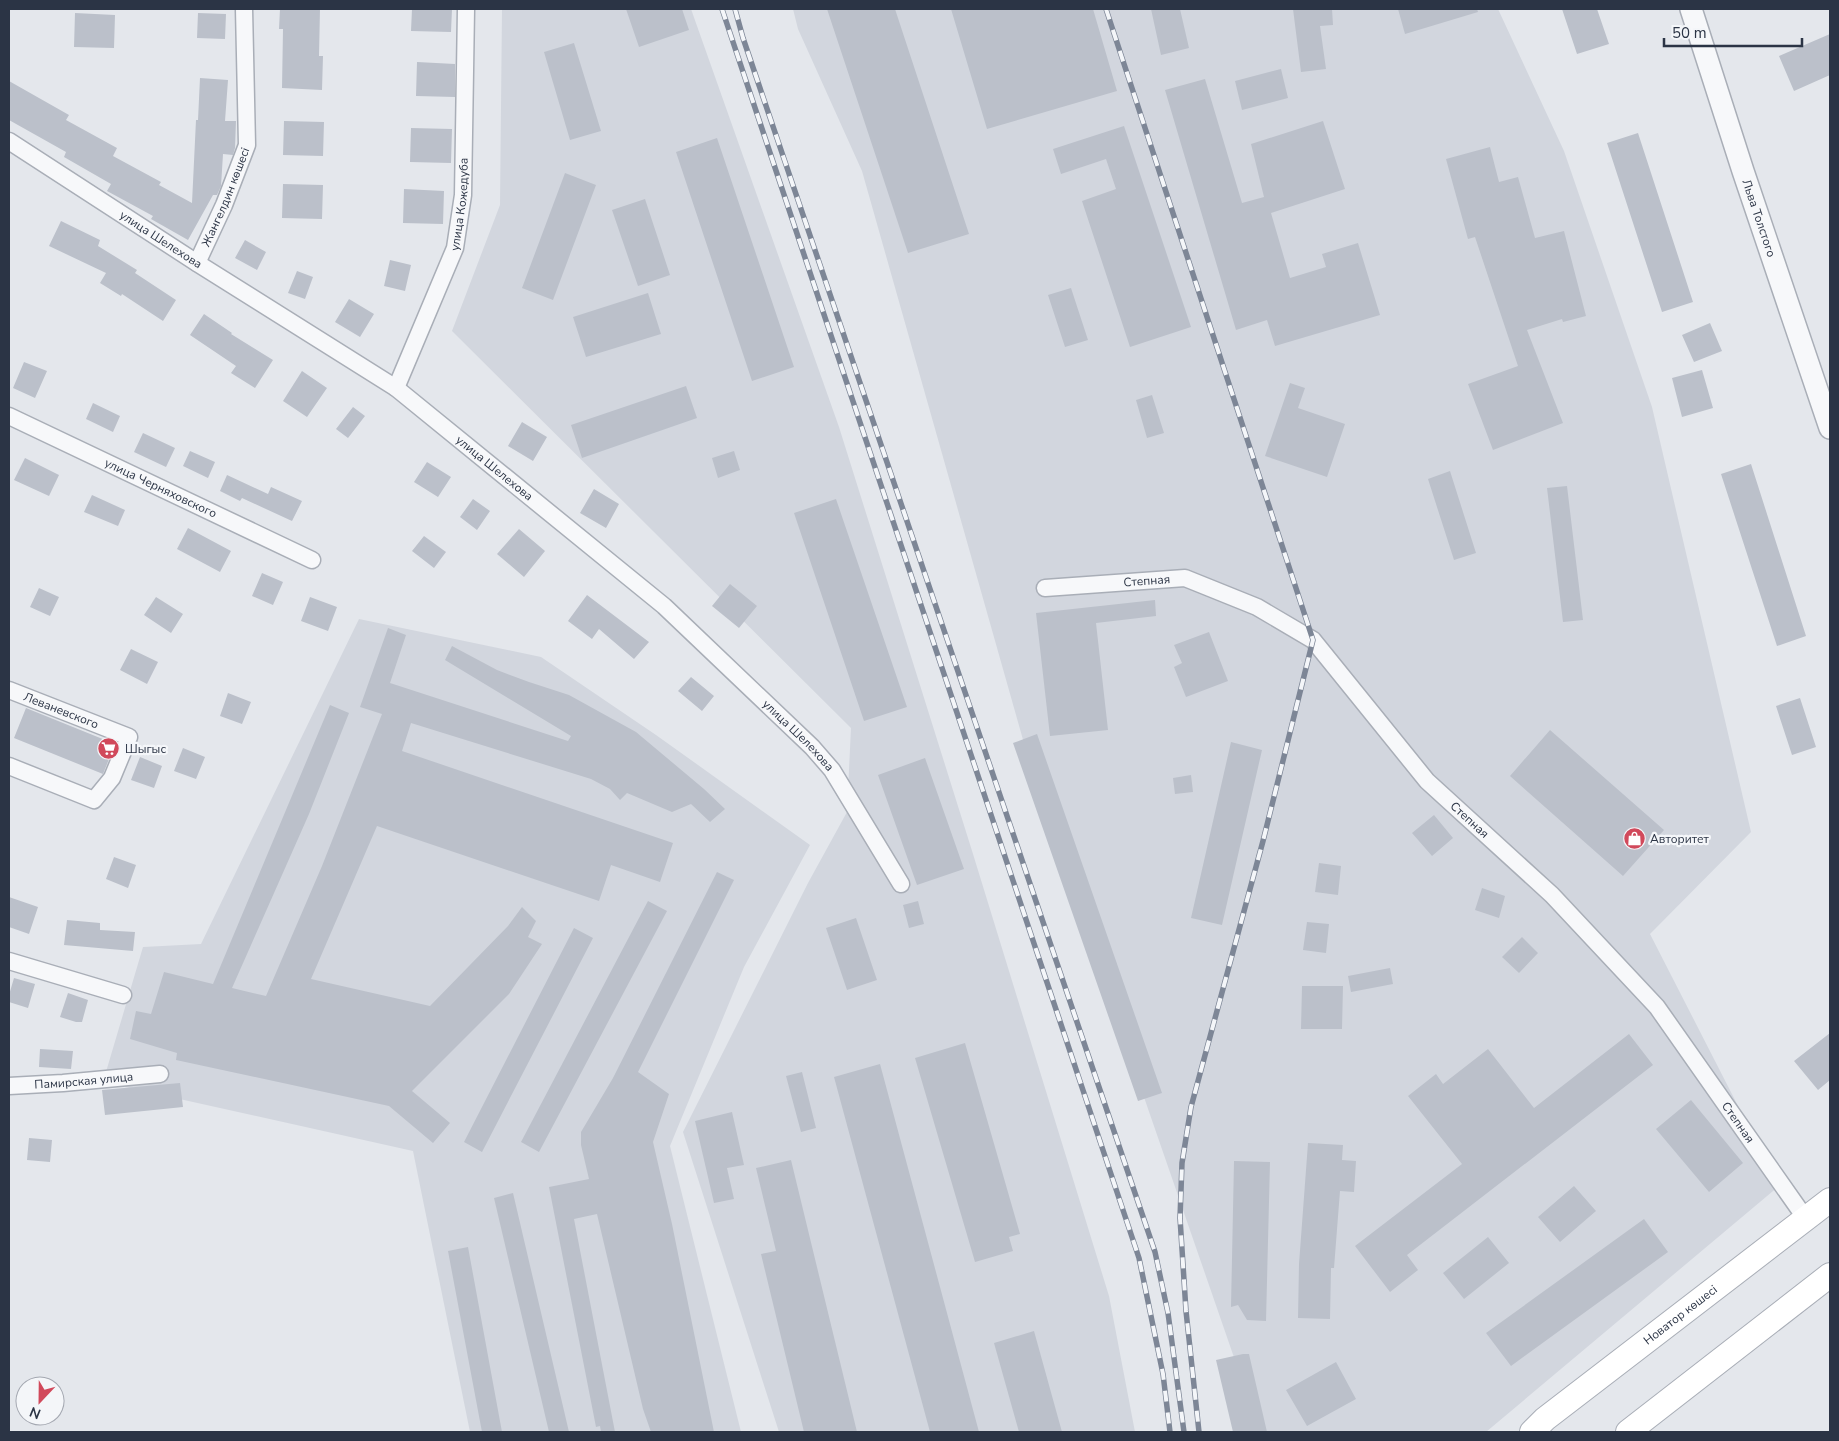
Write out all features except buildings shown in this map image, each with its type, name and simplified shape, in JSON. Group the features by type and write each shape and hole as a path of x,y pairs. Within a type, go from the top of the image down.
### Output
{"main road":[{"name":"Новатор көшесі","path":"1532,1432 1545,1419 1830,1200"},
{"path":"1628,1432 1830,1275"}],"street":[{"name":"Жангелдин көшесі","path":"197,263 224,205 247,145 244,9"},
{"name":"улица Кожедуба","path":"396,388 455,248 463,195 466,9"},
{"name":"Льва Толстого","path":"1691,9 1746,180 1830,428"},
{"name":"улица Шелехова","path":"9,141 197,263 396,388 664,606 812,747 832,770 901,884"},
{"name":"улица Черняховского","path":"9,416 312,560"},
{"name":"Степная","path":"1045,588 1185,578 1257,607 1313,640 1427,781 1552,895 1657,1007 1806,1220"},
{"name":"Леваневского","path":"9,690 129,737 112,778 94,800 9,766"},
{"path":"9,961 123,995"},
{"name":"Памирская улица","path":"9,1086 160,1074"}],"shaded area":[{"path":"502,9 691,9 839,427 973,854 1109,1296 1135,1432 779,1432 683,1132 808,883 847,812 851,728 452,331 500,205"},
{"path":"793,9 1498,9 1564,151 1652,407 1751,832 1650,934 1779,1186 1486,1432 1255,1432 1256,1421 1035,782 862,171 798,29"},
{"path":"359,619 541,657 656,735 810,845 744,967 670,1146 741,1432 470,1432 413,1151 103,1082 143,947 201,944"}],"railway":[{"path":"722,9 1139,1258 1163,1374 1170,1432"},
{"path":"735,9 743,38 1155,1252 1168,1313 1184,1432"},
{"path":"1106,9 1313,640 1263,841 1191,1107 1182,1163 1180,1218 1186,1311 1199,1432"}],"place":[{"name":"Шыгыс","path":"109,749"},
{"name":"Авторитет","path":"1634,839"}]}
